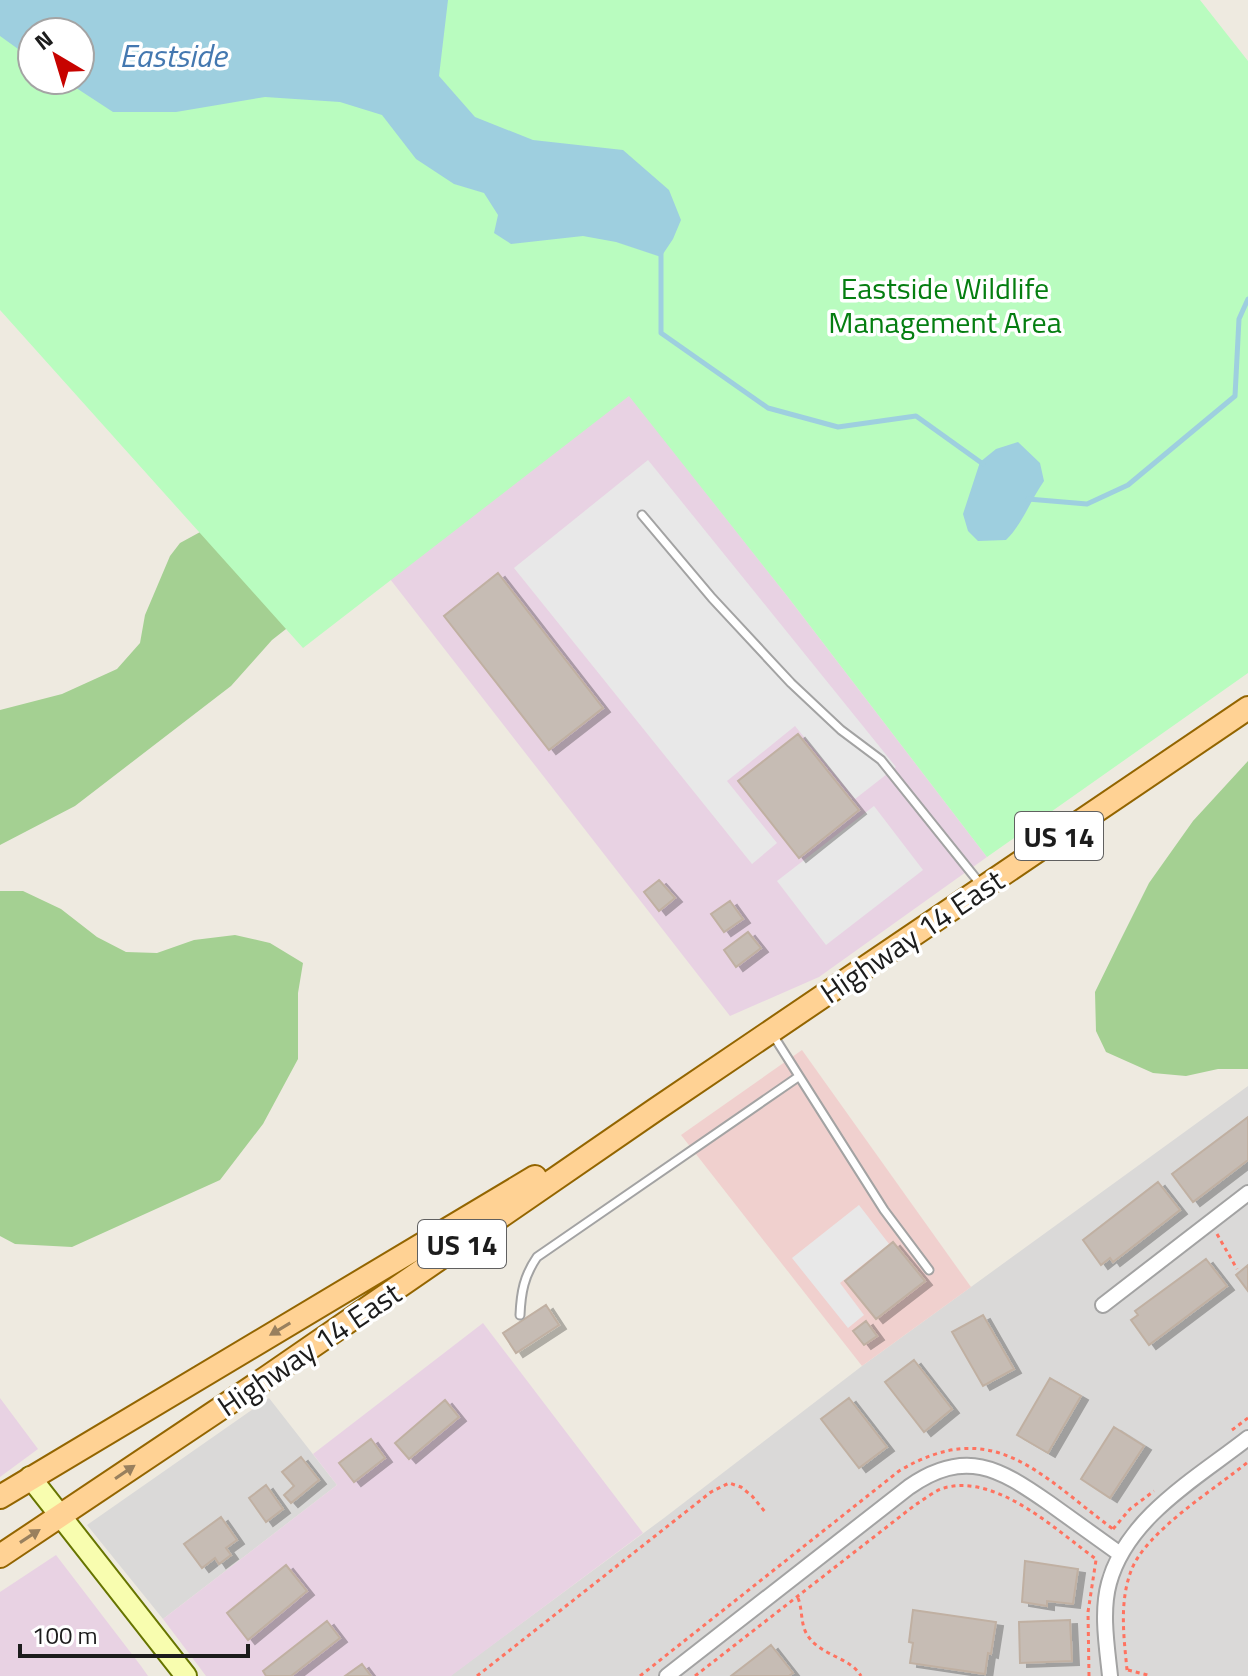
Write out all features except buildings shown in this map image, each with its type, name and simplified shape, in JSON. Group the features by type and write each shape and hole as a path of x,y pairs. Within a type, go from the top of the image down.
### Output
{"main road":[{"name":"Highway 14 East","path":"0,1556 1248,708"},
{"name":"Highway 14 East","path":"0,1497 544,1172 655,1110"}],"street":[{"path":"1103,1305 1248,1194"},
{"path":"1110,1676 1106,1609 1108,1585 1120,1554 1156,1510 1248,1438"},
{"path":"667,1676 909,1487 927,1475 948,1468 966,1465 988,1467 1014,1479 1120,1554"},
{"path":"30,1477 186,1676"}],"lane":[{"path":"642,515 712,598 791,683 841,730 881,760 983,888"},
{"path":"771,1031 884,1210 929,1270"},
{"path":"520,1315 521,1293 527,1272 537,1257 798,1077"}],"path":[{"path":"1210,1223 1237,1269"},
{"path":"978,1447 1006,1453 1113,1529"},
{"path":"1151,1676 1127,1670 1123,1619 1131,1571 1143,1550 1162,1530 1248,1462"},
{"path":"477,1676 711,1492 729,1483 741,1487 766,1513"},
{"path":"695,1676 915,1505 947,1487 984,1488 1002,1494 1096,1559"},
{"path":"640,1676 797,1551"},
{"path":"798,1598 808,1636 819,1648 857,1669 861,1676"}],"shaded area":[{"path":"629,395 987,857 819,977 730,1016 390,579"},
{"path":"648,460 896,767 855,799 795,726 727,781 777,843 752,864 514,568"},
{"path":"874,806 923,870 826,945 777,881"},
{"path":"802,1050 971,1287 862,1366 681,1135"},
{"path":"1248,1086 1248,1676 450,1676 664,1518 862,1366"},
{"path":"859,1205 889,1244 840,1283 864,1315 848,1328 792,1258"},
{"path":"483,1323 643,1533 451,1676 206,1676 163,1619 337,1485 313,1454"},
{"path":"0,1398 38,1449 0,1477"},
{"path":"269,1398 337,1485 163,1619 87,1525"},
{"path":"56,1555 148,1676 0,1676 0,1592"}],"green space":[{"name":"Eastside Wildlife Management Area","path":"0,0 1200,0 1248,61 1248,673 987,857 629,396 303,648 0,310"},
{"path":"213,525 287,614 286,629 272,640 231,686 75,806 0,845 0,710 62,694 117,669 140,643 145,615 170,556 180,543"},
{"path":"1248,761 1248,1069 1218,1069 1186,1076 1153,1073 1106,1052 1096,1031 1095,992 1149,883 1193,821"},
{"path":"0,891 23,891 61,909 97,937 126,952 157,953 194,940 235,935 270,943 303,963 298,993 298,1059 263,1124 220,1180 72,1247 15,1244 0,1236"}],"water":[{"name":"Eastside","path":"0,0 448,0 439,76 475,117 533,140 623,150 669,190 681,220 661,257 616,242 583,236 511,244 494,233 498,215 484,193 454,184 416,159 382,115 340,102 265,97 176,112 113,112 88,96 96,96 96,16 16,16 16,48 0,36"},
{"path":"1018,442 1040,463 1044,481 1006,540 978,541 968,531 963,514 980,462 996,449"}],"waterway":[{"path":"661,252 661,333 768,408 838,427 916,416 983,464"},
{"path":"1028,499 1087,504 1128,485 1235,396 1239,319 1248,299"}]}
